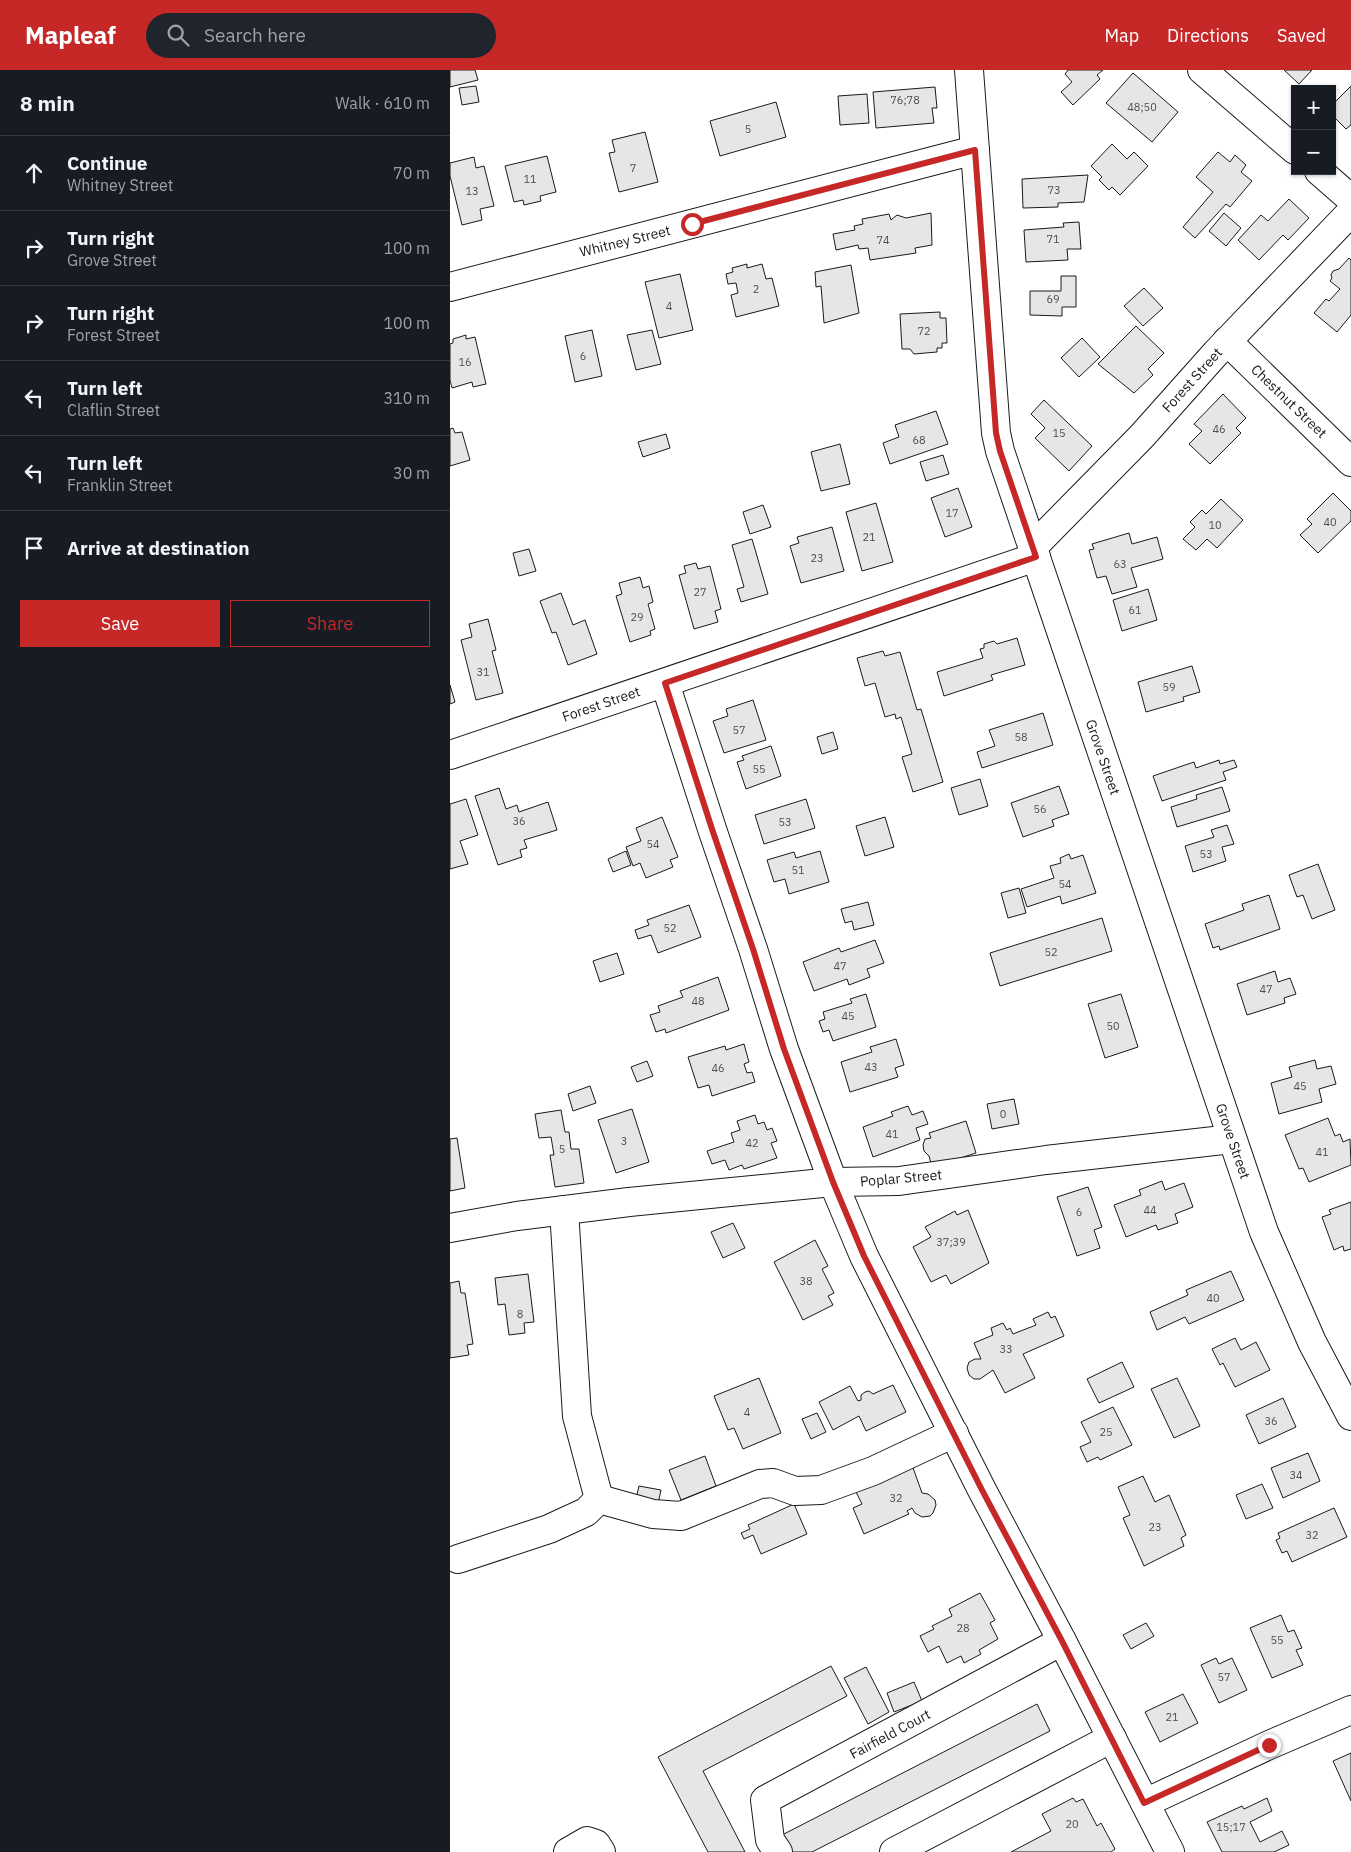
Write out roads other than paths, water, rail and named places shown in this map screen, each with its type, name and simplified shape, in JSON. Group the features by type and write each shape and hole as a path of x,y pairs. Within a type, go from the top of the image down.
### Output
{"street":[{"name":"Grove Street","path":"969,70 996,433 1000,451 1232,1139 1268,1240 1312,1342 1351,1416"},
{"path":"1202,70 1291,147"},
{"name":"Whitney Street","path":"450,287 975,150"},
{"path":"1324,175 1351,198"},
{"name":"Forest Street","path":"450,756 665,683 1034,552 1142,436 1226,341 1351,212"},
{"name":"Chestnut Street","path":"1226,341 1351,462"},
{"path":"665,683 784,1049 833,1182 864,1256 1170,1852"},
{"name":"Poplar Street","path":"450,1228 516,1216 564,1210 833,1182 898,1181 1046,1160 1232,1139"},
{"path":"564,1210 577,1416 599,1499"},
{"path":"599,1499 653,1514 681,1516 760,1484 773,1483 795,1491 821,1490 874,1471 954,1433"},
{"path":"458,1559 549,1529 586,1512 599,1499"},
{"name":"Fairfield Court","path":"778,1852 770,1840 765,1800 1062,1641"},
{"path":"1144,1803 1269,1745 1351,1710"},
{"path":"894,1852 1112,1738"},
{"path":"568,1852 587,1841 596,1844 601,1852"}]}
